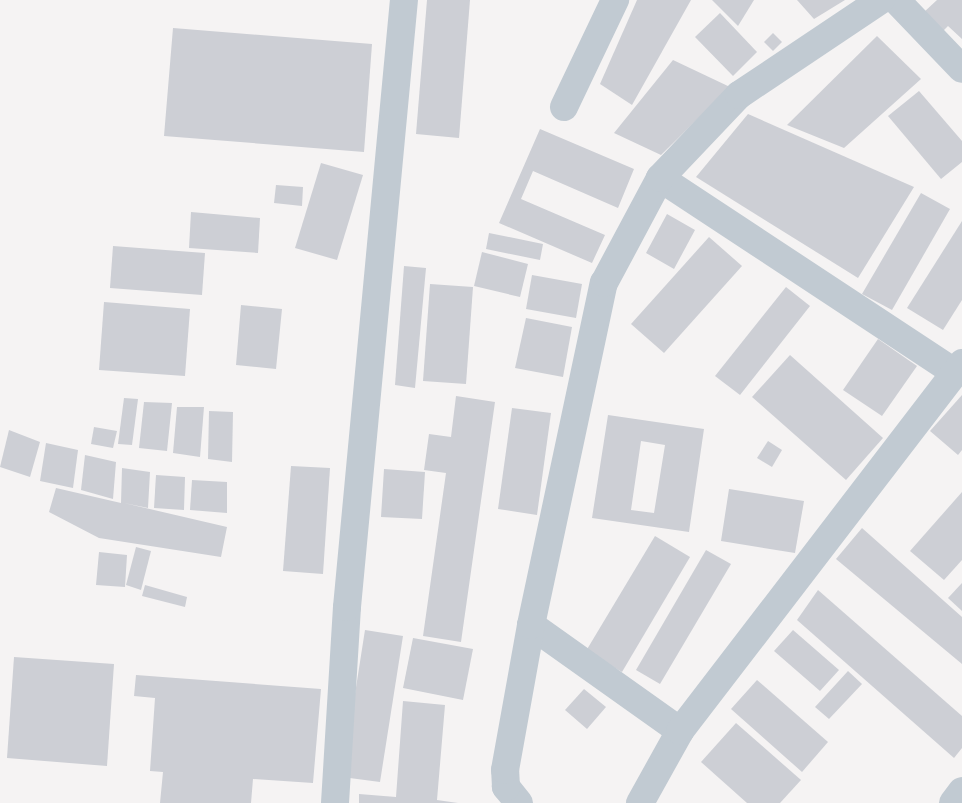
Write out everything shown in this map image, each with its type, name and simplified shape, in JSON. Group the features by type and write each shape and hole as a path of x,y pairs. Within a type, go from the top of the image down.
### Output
{"street":[{"path":"335,803 348,607 404,0"},
{"path":"564,107 615,0"},
{"path":"519,803 506,787 505,770 531,625 604,283 660,178 739,95 881,0"},
{"path":"896,0 962,69"},
{"path":"640,803 680,731 958,367 660,178"},
{"path":"531,625 680,731"},
{"path":"953,803 962,791"}],"building":[{"path":"427,0 470,0 459,138 416,134"},
{"path":"637,0 691,0 632,105 600,84"},
{"path":"712,0 754,0 738,26"},
{"path":"797,0 845,0 814,19"},
{"path":"937,0 962,0 962,39 948,26 942,32 923,13"},
{"path":"720,13 757,52 733,76 695,37"},
{"path":"173,28 372,44 364,152 164,136"},
{"path":"773,33 782,42 773,51 764,42"},
{"path":"877,36 921,79 844,148 787,125"},
{"path":"673,60 730,87 661,155 614,133"},
{"path":"919,91 962,141 962,162 941,179 888,116"},
{"path":"748,114 914,187 858,278 696,177"},
{"path":"540,129 634,169 618,208 533,171 521,199 605,235 592,263 499,223"},
{"path":"321,163 363,175 337,260 295,248"},
{"path":"276,185 303,187 302,206 274,203"},
{"path":"921,193 950,209 892,310 862,294"},
{"path":"191,212 260,218 258,253 189,248"},
{"path":"667,214 695,230 674,269 646,253"},
{"path":"962,221 962,300 943,330 907,308"},
{"path":"489,233 543,244 540,260 486,249"},
{"path":"709,237 742,266 664,353 631,324"},
{"path":"113,246 205,253 202,295 110,288"},
{"path":"482,252 528,264 520,297 474,286"},
{"path":"404,266 426,268 415,388 395,385"},
{"path":"532,275 582,284 576,318 526,309"},
{"path":"430,284 473,287 466,384 423,381"},
{"path":"786,287 810,306 740,395 715,376"},
{"path":"104,302 190,309 185,376 99,370"},
{"path":"241,305 282,309 276,369 236,365"},
{"path":"526,318 572,327 563,377 515,368"},
{"path":"878,339 917,366 882,416 843,390"},
{"path":"790,355 883,438 846,480 752,397"},
{"path":"962,395 962,450 958,455 930,431"},
{"path":"456,396 495,402 461,642 423,636 446,473 424,470 429,434 451,437"},
{"path":"124,398 138,399 132,445 118,444"},
{"path":"144,402 172,403 167,451 139,448"},
{"path":"177,407 204,407 200,457 173,453"},
{"path":"512,408 551,413 537,515 498,509"},
{"path":"209,411 233,412 232,462 208,459"},
{"path":"608,415 704,429 689,532 592,518","holes":["641,441 665,445 654,513 631,510"]},
{"path":"94,427 117,431 113,448 91,444"},
{"path":"9,430 40,442 30,477 0,467"},
{"path":"768,441 782,450 772,467 757,458"},
{"path":"46,443 78,450 73,488 40,481"},
{"path":"85,455 116,462 113,499 81,490"},
{"path":"291,466 330,468 323,574 283,571"},
{"path":"122,468 150,472 148,508 124,503 227,527 221,557 99,538 49,512 56,488 121,503"},
{"path":"384,469 425,472 422,519 381,517"},
{"path":"156,475 185,477 184,510 154,508"},
{"path":"192,480 227,482 227,513 190,510"},
{"path":"729,489 804,501 795,553 721,541"},
{"path":"962,492 962,560 944,580 910,551"},
{"path":"862,528 962,617 962,664 836,559"},
{"path":"655,536 690,557 622,672 586,651"},
{"path":"136,547 151,551 141,590 126,585"},
{"path":"706,550 731,564 660,684 636,670"},
{"path":"99,552 127,555 125,587 96,585"},
{"path":"962,583 962,611 948,598"},
{"path":"145,585 187,597 185,607 142,596"},
{"path":"818,590 962,716 962,748 954,758 797,620"},
{"path":"365,630 403,636 380,782 342,777"},
{"path":"793,630 839,670 820,691 774,651"},
{"path":"413,638 473,649 463,700 403,688"},
{"path":"14,657 114,664 107,766 7,758"},
{"path":"848,671 862,684 829,719 815,707"},
{"path":"136,675 321,689 313,783 253,779 251,803 160,803 163,772 150,771 155,698 134,696"},
{"path":"757,680 828,742 802,772 731,709"},
{"path":"584,689 606,707 587,729 565,710"},
{"path":"403,701 445,705 437,800 458,803 359,803 359,794 396,797"},
{"path":"736,723 801,780 780,803 747,803 701,762"}]}
